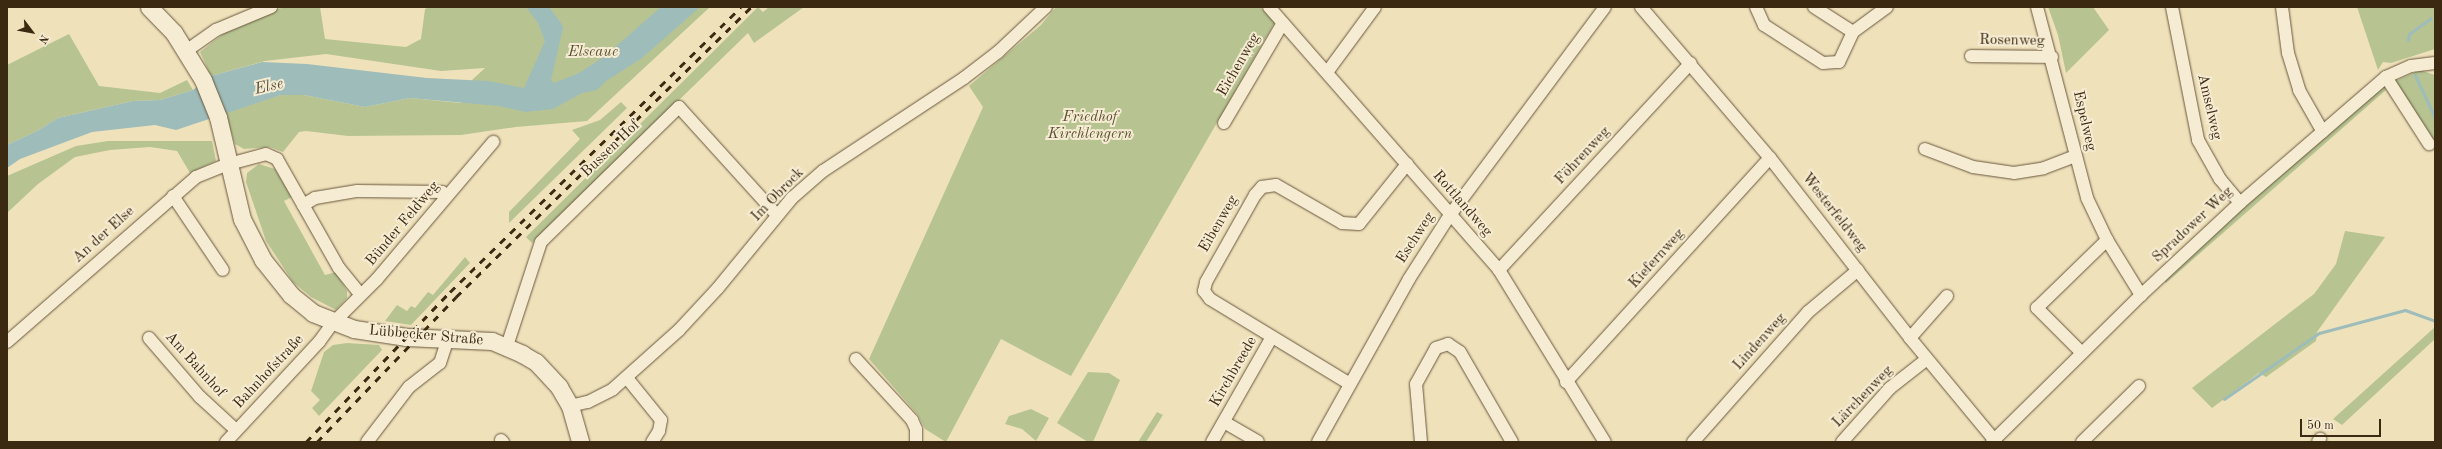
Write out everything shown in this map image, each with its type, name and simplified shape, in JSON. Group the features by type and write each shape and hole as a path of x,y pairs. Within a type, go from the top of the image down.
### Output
{"main road":[{"name":"Lübbecker Straße","path":"149,7 166,24 186,51 203,80 218,117 242,219 263,260 279,281 306,308 333,323 378,334 492,341 507,346 536,362 548,373 570,406 580,442"}],"street":[{"path":"186,51 216,30 271,7"},
{"name":"Im Obrock","path":"570,406 588,402 627,378 693,317 792,198 823,171 964,78 998,52 1046,7"},
{"name":"Rottlandweg","path":"1269,7 1328,71 1450,216 1499,270 1566,382 1605,442"},
{"path":"1328,71 1375,7"},
{"name":"Eschweg","path":"1318,442 1409,279 1450,216 1605,7"},
{"name":"Westerfeldweg","path":"1641,7 1691,63 1770,158 1910,338 1994,441"},
{"path":"1756,7 1764,25 1824,64 1839,62 1853,32 1887,7"},
{"path":"1814,7 1853,32"},
{"name":"Espelweg","path":"2037,7 2052,57 2087,198 2107,240 2141,295"},
{"name":"Amselweg","path":"2172,7 2198,140 2220,179 2240,203"},
{"path":"2282,7 2288,53 2299,90 2322,132"},
{"name":"Eichenweg","path":"1224,123 1283,23"},
{"name":"Rosenweg","path":"1971,56 2052,57"},
{"name":"Föhrenweg","path":"1499,270 1691,63"},
{"name":"Spradower Weg","path":"1994,441 2141,295 2240,203 2386,77 2411,66 2435,63"},
{"path":"2386,77 2429,144"},
{"name":"Bussen Hof","path":"507,346 541,242 679,107 777,215"},
{"name":"Bünder Feldweg","path":"333,323 360,294 378,279 493,142"},
{"path":"1925,150 1973,167 2014,173 2044,168 2076,156"},
{"name":"An der Else","path":"7,342 196,177 230,164 266,154 277,159 339,268 360,294"},
{"name":"Kiefernweg","path":"1566,382 1770,158"},
{"name":"Eibenweg","path":"1350,384 1210,299 1204,291 1212,269 1255,195 1262,187 1276,185 1342,223 1360,224 1407,164"},
{"path":"303,205 314,198 357,191 442,192 447,196"},
{"path":"173,196 223,270"},
{"path":"2082,353 2038,308 2107,240"},
{"name":"Lindenweg","path":"1693,442 1808,312 1858,270"},
{"path":"1910,338 1947,296"},
{"name":"Bahnhofstraße","path":"226,442 319,342 333,323"},
{"name":"Kirchbreede","path":"1212,442 1272,337"},
{"name":"Am Bahnhof","path":"149,338 200,397 236,430"},
{"path":"367,442 409,386 440,363 448,339"},
{"path":"1421,442 1416,384 1436,348 1448,344 1460,352 1512,442"},
{"path":"856,359 912,420 916,429 916,442"},
{"name":"Lärchenweg","path":"1842,442 1890,388 1927,359"},
{"path":"627,378 661,420 659,430 652,442"},
{"path":"2082,442 2139,386"},
{"name":"Kirchbreede","path":"1224,422 1258,442"}],"green space":[{"name":"Elseaue","path":"284,7 320,7 325,39 406,47 421,39 425,9 429,7 710,7 587,121 516,127 461,135 348,136 306,131 299,132 283,152 270,147 244,149 235,144 225,112 281,95 304,95 365,107 410,98 461,103 472,80 485,68 441,71 326,54 265,61 211,76 200,52 232,27"},
{"path":"758,7 763,12 769,7 804,7 754,43 748,33 532,243 526,237"},
{"name":"Friedhof Kirchlengern","path":"1056,7 1260,7 1275,22 1071,376 1001,339 946,442 925,429 918,415 869,359 983,107 969,86 1041,25"},
{"path":"2048,7 2093,7 2109,30 2066,73 2058,35"},
{"path":"2357,7 2435,7 2435,49 2391,63 2383,62 2378,70"},
{"path":"69,34 99,86 160,93 187,80 193,90 160,100 133,101 58,118 37,131 7,145 7,65"},
{"path":"2420,70 2435,75 2435,145 2393,82"},
{"path":"2384,86 2386,90 2166,283 2164,280 2240,209"},
{"path":"621,102 627,108 509,223 509,212 580,139 572,130 600,120"},
{"path":"108,141 212,141 216,161 190,173 177,151 150,147 110,150 75,157 38,184 7,213 7,176 76,146"},
{"path":"259,164 275,169 292,197 284,201 325,275 336,272 347,291 347,298 336,310 311,297 293,282 266,241 246,182 247,173"},
{"path":"2345,231 2385,237 2317,332 2316,341 2266,377 2259,373 2212,408 2192,388 2314,294 2336,264"},
{"path":"465,257 470,263 411,325 385,321 397,305 407,311 411,306 415,308 428,292 433,295"},
{"path":"2435,327 2435,339 2342,425 2333,419"},
{"path":"347,343 379,345 382,350 319,416 312,408 320,400 311,391 324,352 333,345"},
{"path":"1088,372 1109,373 1120,380 1093,442 1088,442 1057,423"},
{"path":"1031,409 1049,418 1036,441 1022,429 1005,424 1009,416"},
{"path":"1157,412 1163,415 1146,442 1138,442"}],"water":[{"name":"Else","path":"526,7 549,7 563,28 551,80 554,83 579,73 605,56 661,7 700,7 642,58 606,81 597,90 582,93 553,109 526,112 499,106 410,98 365,107 304,95 281,95 176,130 155,125 92,132 20,159 7,168 7,145 37,131 58,118 133,101 160,100 193,90 211,76 262,62 307,64 427,78 488,81 524,88 545,41 538,23"}],"waterway":[{"path":"2408,40 2409,34 2431,18"},
{"path":"2415,75 2435,118"},
{"path":"2224,399 2319,333 2405,310 2435,321"}],"railway":[{"path":"306,442 450,292 741,7"},
{"path":"317,442 456,297 751,7"}]}
